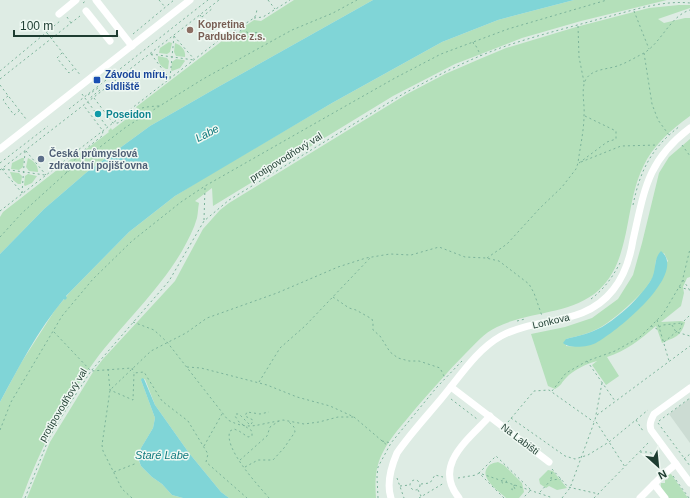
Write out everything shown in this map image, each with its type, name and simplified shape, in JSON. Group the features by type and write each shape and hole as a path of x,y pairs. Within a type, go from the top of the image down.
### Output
{"street":[{"path":"96,0 132,46"},
{"path":"0,149 190,0"},
{"path":"62,17 79,2"},
{"path":"86,11 110,41"},
{"path":"100,29 112,20"},
{"path":"219,35 229,31"},
{"name":"Lonkova","path":"391,498 389,487 390,478 398,453 451,387 485,348 501,336 518,329 583,313 605,299 613,291 627,267 644,194 651,173 663,153 687,126"},
{"name":"Na Labišti","path":"451,387 549,462"},
{"path":"690,388 656,412 651,421 651,430 690,483"},
{"path":"458,498 447,479 452,459 461,447 490,416"},
{"path":"640,498 676,464"},
{"path":"654,484 664,498"}],"path":[{"path":"79,2 87,0"},
{"path":"159,0 165,7"},
{"path":"127,39 174,0"},
{"path":"70,108 208,0"},
{"path":"1,170 219,0"},
{"path":"268,0 275,9"},
{"path":"229,31 254,18 263,17 290,0"},
{"path":"0,237 22,212 65,174 126,127 203,79 292,30 333,13 357,0"},
{"path":"0,430 11,402 54,332 62,316 93,279 132,241 181,202 206,186 394,78 441,54 508,29 607,0"},
{"name":"protipovodňový val","path":"25,498 49,438 66,408 91,371 169,281 204,221 229,200 378,108 433,77 481,56 505,46 633,10 668,3 690,4"},
{"path":"202,17 213,8"},
{"path":"254,18 257,9"},
{"path":"633,10 649,49"},
{"path":"584,82 588,76 596,71 619,66 644,53 668,30 673,21 683,12 690,10"},
{"path":"0,79 86,11"},
{"path":"200,15 224,40 245,28 248,34 259,32"},
{"path":"0,72 47,32 62,17 71,23"},
{"path":"486,258 507,244 540,208 562,187 576,169 584,115 584,82 579,57 578,25"},
{"path":"47,32 81,76"},
{"path":"170,79 174,35"},
{"path":"174,35 194,60"},
{"path":"0,211 194,60 219,35"},
{"path":"472,42 476,46 481,56"},
{"path":"63,53 57,58 69,73 75,68"},
{"path":"644,53 652,104 658,120 669,135"},
{"path":"150,54 194,60"},
{"path":"150,54 170,79"},
{"path":"0,84 26,119"},
{"path":"87,95 88,96 98,88 100,90 90,98 91,100"},
{"path":"9,96 3,100 14,115 20,110"},
{"path":"84,97 96,113 96,116"},
{"path":"94,97 113,123"},
{"path":"83,106 103,131"},
{"path":"113,123 118,123 137,109 144,106 159,106"},
{"path":"96,113 103,110"},
{"path":"99,113 99,116 108,127"},
{"path":"578,163 607,142 616,139 616,131 584,115"},
{"path":"93,118 99,116"},
{"path":"0,163 48,126"},
{"path":"632,209 642,171 659,144 669,135 687,126"},
{"path":"65,174 78,155 102,136 103,131"},
{"path":"24,144 28,149"},
{"path":"578,163 621,146 659,144"},
{"path":"25,151 46,175"},
{"path":"22,194 25,151"},
{"path":"1,170 46,175"},
{"path":"1,170 22,194"},
{"path":"204,221 206,186"},
{"path":"110,390 150,351 186,333 208,318 277,293 338,267 372,257 390,254 411,255 439,247 465,257 486,258 499,261 529,284 534,293 542,316"},
{"path":"552,391 566,373 587,361 615,351 640,337 663,314 683,278 690,248"},
{"path":"258,383 280,348 305,326 372,257"},
{"path":"589,301 601,291 612,278 621,260"},
{"path":"683,278 690,290"},
{"path":"678,287 690,290"},
{"path":"333,297 349,308 356,310 372,319 373,330 380,336 390,352 398,358 409,361 419,361 440,368 445,378"},
{"path":"664,342 681,328 682,323 690,315"},
{"path":"512,323 530,318"},
{"path":"657,320 669,362"},
{"path":"133,322 154,330 167,342 222,413 228,420 237,424 246,427 278,420 304,424 338,417 354,417"},
{"path":"659,327 663,325 682,323"},
{"path":"672,324 676,332 690,336"},
{"path":"651,326 660,330"},
{"path":"54,332 91,371 132,368"},
{"path":"597,415 690,346"},
{"path":"378,498 376,476 378,467 389,446 445,378 461,361"},
{"path":"587,361 615,401"},
{"path":"187,367 201,368 258,383 330,406 354,417 389,446"},
{"path":"110,390 132,400 134,373 132,368"},
{"path":"108,369 110,390 102,445 103,451 122,489 132,498"},
{"path":"134,373 144,372 162,400 188,421 208,454 206,462 247,498"},
{"path":"562,498 570,488 597,415 602,383"},
{"path":"609,442 581,458 575,459 565,456 512,418 534,391 552,391 594,421 609,442 625,467"},
{"path":"448,401 451,398 484,423"},
{"path":"690,398 657,422 690,466"},
{"path":"252,431 235,418 236,414 240,414 250,425 253,420 245,416 247,412 260,414 270,412"},
{"path":"203,446 222,413"},
{"path":"240,460 267,436 270,427 278,420"},
{"path":"244,467 258,460 273,460 278,456 295,432 294,427 288,421"},
{"path":"254,426 252,436 249,437 232,429 228,437 233,449 244,467 269,498"},
{"path":"382,440 391,443"},
{"path":"594,498 650,440"},
{"path":"640,452 648,452 662,457"},
{"path":"684,459 690,454"},
{"path":"479,474 496,456 531,490"},
{"path":"114,473 137,463"},
{"path":"540,493 551,480 552,470 568,487 599,494"},
{"path":"668,470 689,498"},
{"path":"397,473 399,486 404,498"},
{"path":"479,474 504,498"},
{"path":"420,484 430,483 435,475 447,479 479,474 553,498"},
{"path":"419,498 447,479"},
{"path":"551,480 561,479"},
{"path":"399,486 410,485 411,482 415,480 417,480 420,484"},
{"path":"420,484 418,489 421,497"},
{"path":"410,485 414,490 418,489"},
{"path":"522,498 531,490"}],"shaded area":[{"path":"690,398 690,443 669,414"}],"green space":[{"path":"294,0 373,0 150,126 87,172 44,209 0,254 0,217 3,212 75,156 76,157 109,132 108,131 111,128 112,130 138,110 136,107 222,41 246,28 245,26 254,20 261,21"},
{"path":"574,0 667,0 581,21 522,38 455,64 393,96 213,206 212,188 195,201 199,203 197,218 193,230 182,251 151,294 94,362 72,394 53,427 36,462 22,498 0,498 0,402 21,363 55,310 70,292 129,232 175,196 204,178 332,103 442,42 498,20"},
{"path":"690,5 690,8 658,19 664,23 690,18 690,116 663,138 647,159 643,167 637,182 622,248 610,277 599,290 576,304 509,322 492,329 480,339 434,387 389,442 378,465 376,498 229,498 221,492 189,453 155,405 145,379 141,380 155,418 153,428 141,448 138,459 141,466 162,484 172,495 183,498 27,498 50,442 93,372 103,359 175,281 203,229 220,210 229,203 407,94 445,74 506,48 576,27 649,8"},
{"path":"169,42 172,43 170,52 167,54 159,53 160,48"},
{"path":"175,43 183,48 185,57 176,56 174,52"},
{"path":"158,56 167,58 169,61 168,69 161,66"},
{"path":"176,59 185,61 180,68 172,71 172,62"},
{"path":"690,139 690,277 687,278 683,287 684,293 681,306 661,322 685,322 682,331 674,338 662,343 656,326 633,344 607,357 619,376 606,385 592,365 597,361 576,370 555,389 548,386 531,334 565,327 592,318 618,299 633,275 659,173 669,157","holes":["664,253 668,261 647,286 655,271 656,260","644,290 604,337 586,345 566,346 566,339 589,333 601,327 615,317"]},
{"path":"24,158 23,167 19,170 11,169 12,163"},
{"path":"28,158 35,164 38,172 29,171 26,167"},
{"path":"10,172 19,173 22,176 21,184 18,184 13,180"},
{"path":"28,174 37,176 32,183 25,186 25,176"},
{"path":"498,462 504,465 522,483 524,492 519,498 506,498 488,480 486,476 487,468 491,464"},
{"path":"548,470 553,471 567,488 557,490 549,486 546,488 540,484 539,479"},
{"path":"671,474 688,498 668,498 664,493 661,483 665,483 665,480 668,479 668,475"}],"water":[{"name":"Labe","path":"373,0 574,0 498,20 442,42 332,103 175,196 129,232 66,296 67,298 65,300 64,299 54,311 37,336 21,362 0,402 0,254 44,209 87,172 150,126"},
{"path":"661,251 667,261 665,274 658,288 632,316 618,328 596,343 574,347 563,343 566,339 589,333 602,327 629,306 642,293 651,280 657,258"},
{"name":"Staré Labe","path":"142,378 144,379 155,405 189,453 221,492 229,498 183,498 172,495 162,484 141,466 138,458 141,448 153,428 155,418 141,380"}],"place":[{"name":"Kopretina Pardubice z.s.","path":"190,30"},
{"name":"Závodu míru, sídliště","path":"97,80"},
{"name":"Poseidon","path":"98,114"},
{"name":"Česká průmyslová zdravotní pojišťovna","path":"41,159"}]}
